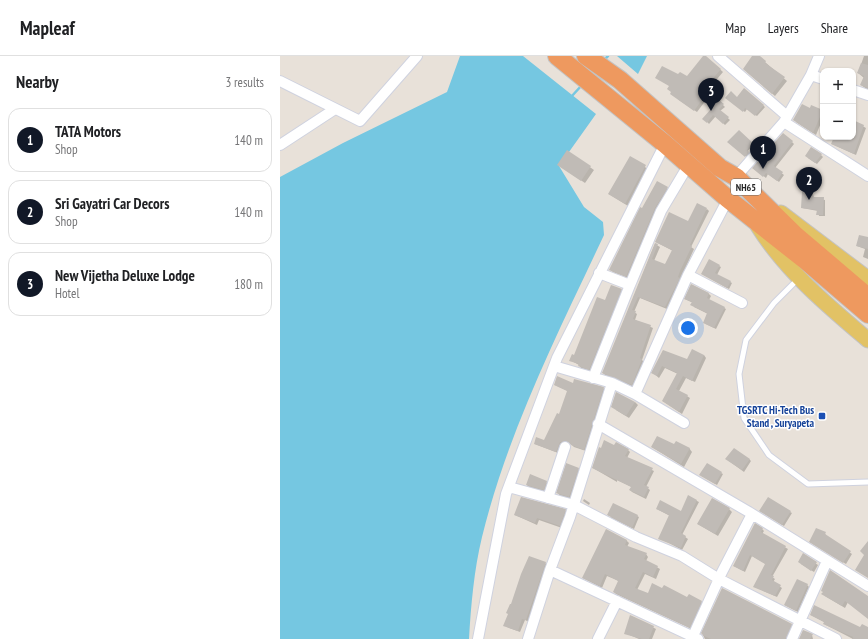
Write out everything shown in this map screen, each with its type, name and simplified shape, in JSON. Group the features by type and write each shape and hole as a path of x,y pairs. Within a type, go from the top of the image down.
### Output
{"highway":[{"name":"NH65","path":"557,56 616,103 728,199 805,260 868,314"},
{"name":"NH65","path":"586,56 620,80 720,168 736,177 794,234 868,297"}],"main road":[{"path":"736,177 868,279"},
{"path":"753,218 768,241 800,277 835,313 868,340"}],"street":[{"path":"280,81 360,121 416,56"},
{"path":"718,56 786,119 868,176"},
{"path":"736,177 786,119 811,75 819,56"},
{"path":"811,75 820,78"},
{"path":"856,91 868,95"},
{"path":"282,141 335,109"},
{"path":"478,639 509,487 554,366 599,273 665,144"},
{"path":"593,378 661,211 688,164"},
{"path":"635,394 688,274 728,199"},
{"path":"599,273 630,286"},
{"path":"688,274 742,303"},
{"path":"554,366 612,383 635,394 684,423"},
{"path":"528,639 550,570 574,505 612,383"},
{"path":"598,424 752,514 868,586"},
{"path":"548,498 565,447"},
{"path":"509,487 574,505 636,537 682,556 719,579 800,622 836,639"},
{"path":"550,570 696,638 719,579 752,514"},
{"path":"792,639 827,560"},
{"path":"598,639 617,601"}],"lane":[{"path":"800,277 774,303 746,340 739,374 744,418 769,455 808,484 868,482"}],"water":[{"path":"460,56 523,56 596,114 559,166 584,207 603,222 604,235 552,346 520,421 506,459 493,498 479,549 473,588 469,639 280,639 280,177 343,143 447,92"},
{"path":"617,56 647,56 638,74"}],"building":[{"path":"703,56 706,56 721,69 700,94 704,97 694,111 670,94 671,92 667,89 669,86 655,78 662,66 678,74 680,72 687,76"},
{"path":"752,56 760,56 766,61 765,63 785,77 772,94 743,69"},
{"path":"861,63 868,65 868,88 860,85 864,76 857,73"},
{"path":"744,88 764,105 755,116 745,108 743,112 725,98 731,91 737,97"},
{"path":"719,100 724,104 719,109 729,117 723,124 713,115 707,123 702,119"},
{"path":"802,104 810,108 811,105 820,109 820,117 813,133 793,120"},
{"path":"856,121 864,125 854,154 831,144 833,140 856,140"},
{"path":"739,130 753,143 747,150 749,152 745,157 727,142"},
{"path":"783,133 793,141 774,166 783,172 777,181 766,173 763,177 752,168"},
{"path":"811,147 822,154 815,163 805,156"},
{"path":"567,150 591,166 581,181 557,165"},
{"path":"630,156 646,165 625,204 608,194"},
{"path":"657,181 668,187 655,208 626,277 609,270 640,207 642,208"},
{"path":"802,192 813,193 813,197 824,197 823,215 816,215 817,210 801,208"},
{"path":"697,203 707,208 690,245 692,246 678,277 680,278 665,307 638,297 632,310 636,311 633,319 651,325 640,358 642,359 632,385 602,373 655,243 658,244 652,259 665,264 672,250 655,242 669,212 688,221"},
{"path":"859,235 868,237 868,249 856,246"},
{"path":"709,259 720,265 715,273 731,281 727,288 701,274"},
{"path":"691,284 709,293 707,298 725,307 714,328 703,323 707,313 690,305 692,302 684,299"},
{"path":"611,285 622,289 589,370 578,366 579,364 569,361 572,354 574,355 597,297 605,300"},
{"path":"692,349 704,355 692,381 683,376 676,389 688,395 679,412 662,401 677,373 662,366 657,376 651,373 663,350 687,359"},
{"path":"557,376 573,383 574,379 604,387 584,450 571,445 567,441 560,442 556,452 534,444 536,437 544,440 557,413 559,414 567,391 554,385"},
{"path":"616,392 635,402 626,416 611,407"},
{"path":"657,436 674,444 676,441 690,448 681,464 651,447"},
{"path":"604,440 614,445 616,442 629,449 625,456 653,468 644,485 649,487 644,497 629,490 631,487 592,468 599,447 601,448"},
{"path":"734,448 750,459 742,470 725,459"},
{"path":"566,463 579,468 569,497 556,493"},
{"path":"707,463 722,472 715,484 699,475"},
{"path":"530,474 547,481 544,490 526,485"},
{"path":"688,495 697,500 681,533 686,536 681,548 658,539 669,515 656,509 660,500 681,511"},
{"path":"521,497 566,509 560,526 537,518 535,523 514,515"},
{"path":"768,497 791,511 782,525 759,511"},
{"path":"712,498 730,508 715,534 697,524"},
{"path":"613,503 638,515 632,528 607,515"},
{"path":"755,523 763,528 761,532 786,546 771,575 774,576 772,580 781,585 775,596 753,587 765,564 750,555 743,571 733,566"},
{"path":"816,528 826,532 825,534 851,551 843,563 809,542"},
{"path":"606,529 627,540 625,545 647,553 644,559 658,566 653,577 643,572 635,588 648,593 652,583 662,588 664,585 687,597 689,594 702,601 690,628 613,592 618,581 605,574 600,586 582,578"},
{"path":"868,541 868,578 855,570 864,555 860,551"},
{"path":"803,553 817,562 811,571 798,562"},
{"path":"529,556 546,562 526,620 522,619 518,631 503,626 508,614 506,613 511,604"},
{"path":"830,570 868,596 868,619 845,601 842,606 821,594"},
{"path":"797,579 808,584 796,611 784,605"},
{"path":"722,588 792,624 786,639 711,639 704,636 701,633"},
{"path":"814,605 860,627 862,624 868,627 868,639 852,639 853,637 823,624 824,622 810,615"},
{"path":"630,615 654,626 649,639 642,639 624,634"},
{"path":"803,630 813,634 810,639 799,639"}],"waterway":[{"path":"604,60 608,56"},
{"path":"571,97 582,85"}],"place":[{"name":"New Vijetha Deluxe Lodge","path":"711,111"},
{"name":"TATA Motors","path":"763,169"},
{"name":"Sri Gayatri Car Decors","path":"809,200"},
{"name":"TGSRTC Hi-Tech Bus Stand , Suryapeta","path":"822,416"}]}
